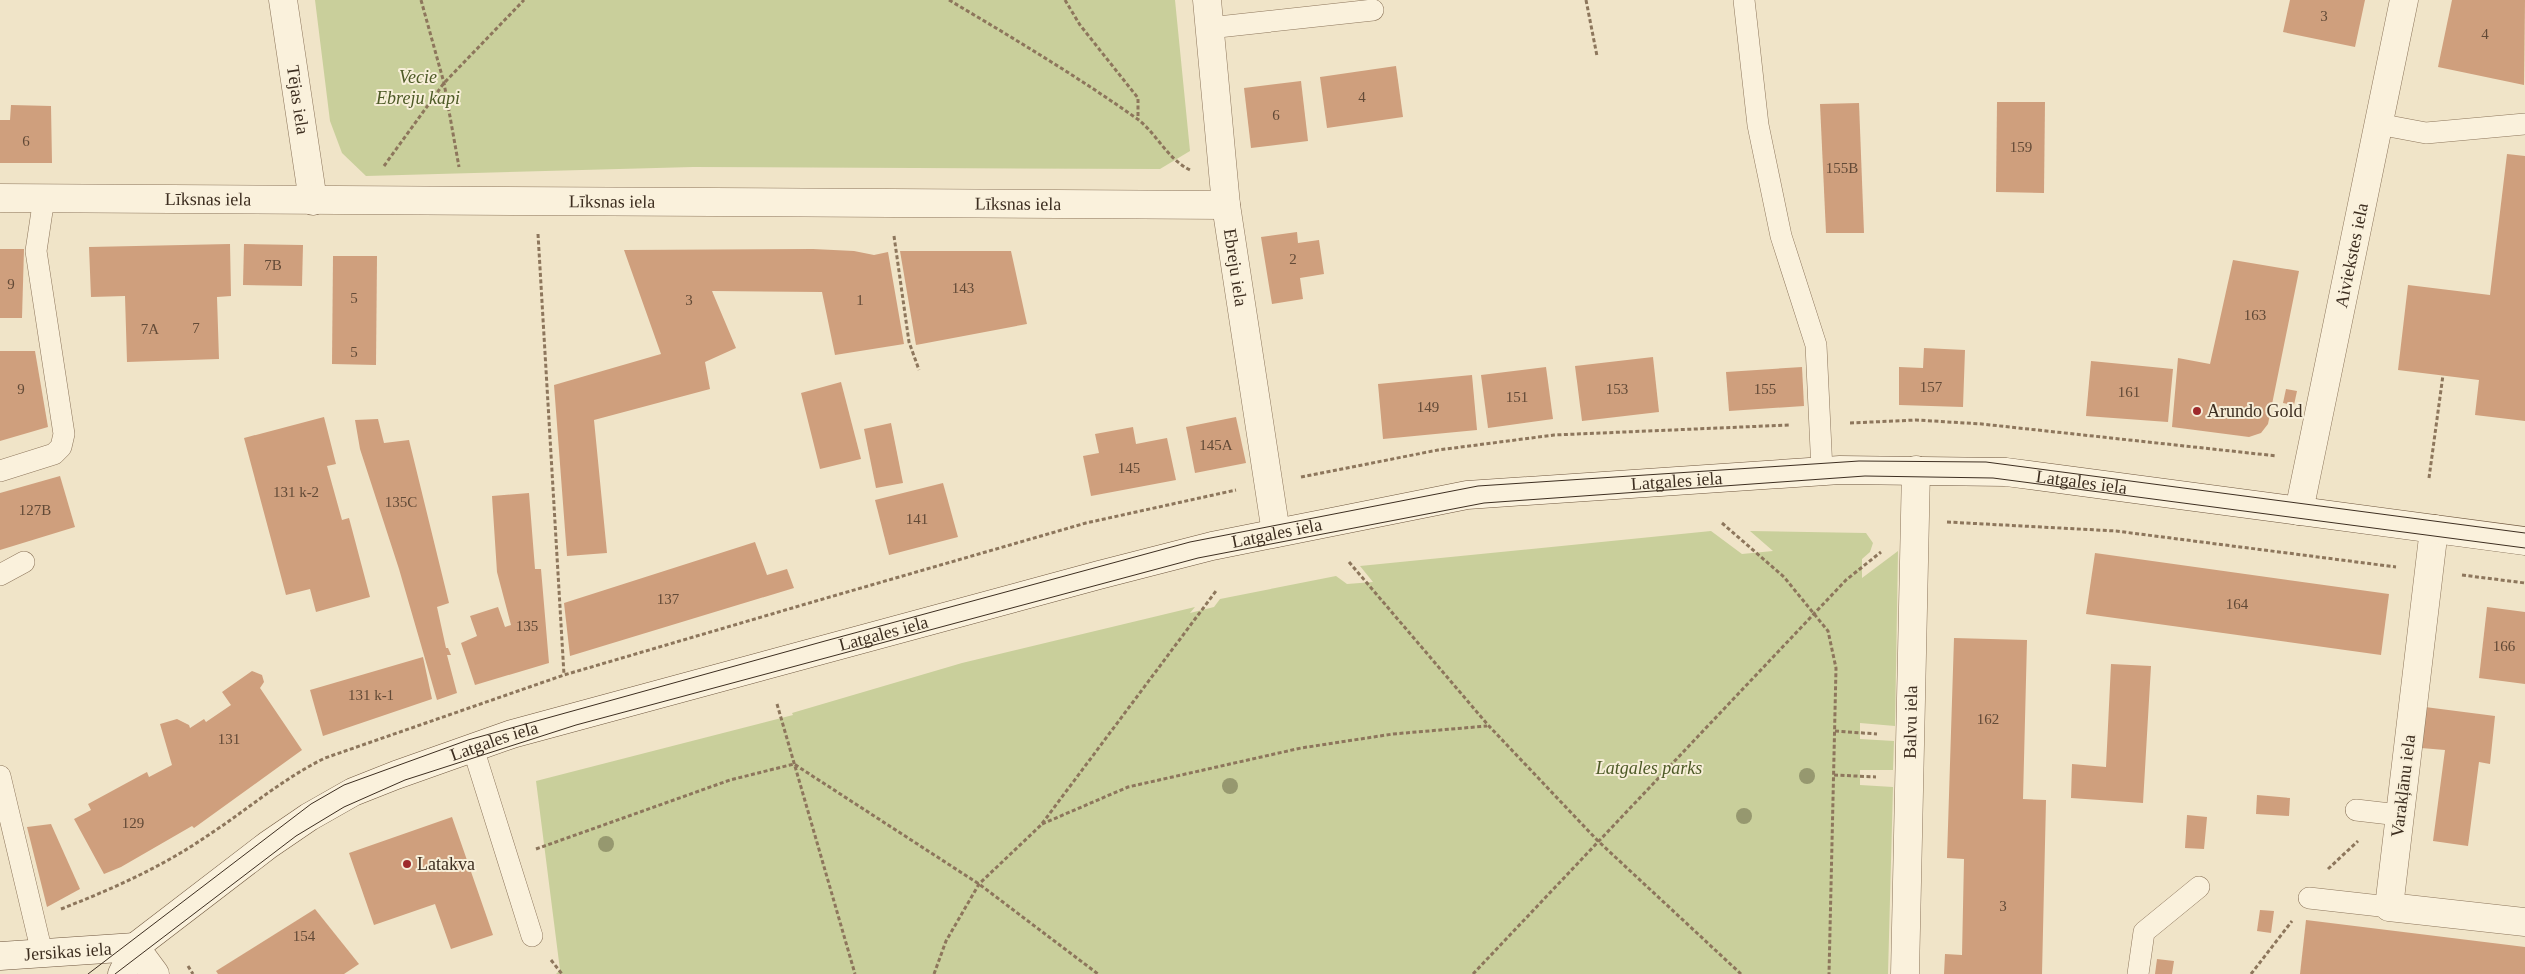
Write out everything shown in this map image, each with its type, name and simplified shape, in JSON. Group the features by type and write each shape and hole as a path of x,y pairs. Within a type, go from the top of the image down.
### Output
{"street":[{"name":"Tējas iela","path":"283,0 313,201"},
{"name":"Ebreju iela","path":"1207,0 1226,196 1276,534"},
{"name":"Aiviekstes iela","path":"2300,511 2404,0"},
{"name":"Līksnas iela","path":"0,198 892,203 1226,196"},
{"name":"Latgales iela","path":"122,974 135,947 268,845 309,817 353,792 512,734 1070,582 1212,546 1467,495 1822,471 1916,470 2006,472 2525,541"},
{"name":"Balvu iela","path":"1905,974 1916,470"},
{"name":"Varakļānu iela","path":"2388,907 2434,529"},
{"path":"2388,907 2525,922"},
{"name":"Jersikas iela","path":"0,956 135,947"},
{"path":"135,947 155,974"}],"lane":[{"path":"1744,0 1758,126 1777,218 1816,346 1822,471"},
{"path":"1209,28 1373,10"},
{"path":"2378,124 2426,133 2525,124"},
{"path":"0,471 54,454 61,446 64,434 36,251 44,198"},
{"path":"0,576 24,562"},
{"path":"473,748 532,936"},
{"path":"0,776 42,952"},
{"path":"2356,810 2399,815"},
{"path":"2138,974 2144,932 2199,887"},
{"path":"2309,898 2388,907"}],"path":[{"path":"421,0 444,84 465,202"},
{"path":"359,201 444,84 524,0"},
{"path":"949,0 1067,70 1138,120 1177,164 1226,196"},
{"path":"1065,0 1080,25 1138,98 1138,120"},
{"path":"1586,0 1597,56"},
{"path":"537,202 564,676"},
{"path":"892,203 894,254 909,342 919,370"},
{"path":"2429,478 2443,375"},
{"path":"1473,974 1846,580 1916,524 1976,522 2116,531 2525,583"},
{"path":"1722,523 1784,577 1828,631 1836,668 1829,974"},
{"path":"1349,562 1488,726 1598,841 1741,974"},
{"path":"934,974 946,941 978,884 1041,825 1216,591"},
{"path":"778,704 855,974"},
{"path":"1041,825 1128,787 1272,754 1393,734 1488,726"},
{"path":"1835,731 1911,736"},
{"path":"508,856 550,844 730,780 794,764 978,884 1098,974"},
{"path":"1834,775 1910,779"}],"green space":[{"name":"Vecie Ebreju kapi","path":"315,0 1175,0 1190,151 1160,169 693,167 366,176 342,153 330,121"},
{"name":"Latgales parks","path":"1711,531 1742,554 1773,551 1750,531 1866,533 1873,543 1870,552 1862,559 1862,578 1898,551 1895,726 1860,723 1860,739 1894,741 1893,770 1860,770 1860,785 1893,787 1888,974 556,974 560,970 536,781 793,715 792,713 962,663 1195,607 1190,613 1214,607 1220,599 1336,576 1347,584 1373,582 1360,566"}],"building":[{"path":"2290,0 2365,0 2355,47 2283,32"},
{"path":"2452,0 2525,0 2524,85 2438,67"},
{"path":"1396,66 1403,117 1327,128 1320,77"},
{"path":"1301,81 1308,141 1251,148 1244,88"},
{"path":"1997,102 2045,102 2044,193 1996,192"},
{"path":"1859,103 1864,233 1826,233 1820,104"},
{"path":"11,105 51,106 52,163 0,163 0,120 10,120"},
{"path":"2507,154 2525,156 2525,421 2475,415 2479,380 2398,370 2408,285 2490,295"},
{"path":"1297,232 1298,243 1319,240 1324,274 1300,278 1303,299 1272,304 1261,237"},
{"path":"230,244 231,296 217,297 219,359 127,362 125,296 91,297 89,247"},
{"path":"244,244 303,245 302,286 243,285"},
{"path":"0,249 24,249 22,318 0,318"},
{"path":"813,249 854,251 874,255 888,252 904,344 835,355 822,292 712,291 736,348 705,362 710,389 594,420 607,553 567,556 554,385 661,354 624,250"},
{"path":"900,251 1011,251 1027,324 916,345"},
{"path":"333,256 377,256 376,365 332,364"},
{"path":"2233,260 2299,271 2268,424 2261,433 2249,437 2172,427 2178,358 2210,364"},
{"path":"1924,348 1965,350 1963,407 1899,405 1899,367 1923,368"},
{"path":"0,351 35,351 48,427 0,441"},
{"path":"1653,357 1659,412 1582,421 1575,366"},
{"path":"2091,361 2173,369 2168,422 2086,416"},
{"path":"1546,367 1553,419 1488,428 1481,375"},
{"path":"1802,367 1804,406 1729,411 1726,372"},
{"path":"1472,375 1477,430 1383,439 1378,384"},
{"path":"841,382 861,459 820,469 801,393"},
{"path":"2286,389 2297,391 2294,405 2283,403"},
{"path":"324,417 336,464 327,466 342,520 349,518 370,597 316,612 310,589 286,595 244,438"},
{"path":"1236,417 1246,463 1195,473 1186,427"},
{"path":"378,419 384,443 409,440 449,603 437,607 446,648 448,648 451,655 447,655 457,693 437,700 399,569 360,449 355,420"},
{"path":"891,423 903,483 876,488 864,429"},
{"path":"1133,427 1136,444 1167,438 1176,480 1091,496 1083,456 1099,453 1095,434"},
{"path":"60,476 75,527 0,550 0,493"},
{"path":"943,483 958,537 889,555 875,500"},
{"path":"529,493 535,569 541,569 549,663 475,685 461,643 477,636 470,616 498,607 505,627 511,625 497,572 492,496"},
{"path":"755,542 767,575 787,569 794,588 570,656 564,603"},
{"path":"2095,553 2389,594 2381,655 2086,614"},
{"path":"2487,607 2525,612 2525,684 2479,678"},
{"path":"1954,638 2027,640 2023,799 2046,800 2042,974 1944,974 1945,954 1962,955 1964,859 1947,858"},
{"path":"423,657 432,699 323,736 310,690"},
{"path":"2111,664 2151,666 2143,803 2071,798 2072,764 2106,767"},
{"path":"252,671 262,675 264,682 260,688 302,750 194,828 192,826 121,867 104,874 74,819 91,810 88,804 147,772 149,777 172,765 160,724 177,719 189,725 190,728 204,719 206,722 231,705 222,692"},
{"path":"2425,707 2495,716 2490,764 2479,762 2468,846 2433,841 2445,750 2421,748"},
{"path":"2257,795 2290,798 2289,816 2256,814"},
{"path":"2187,815 2207,817 2204,849 2185,848"},
{"path":"452,817 493,935 451,949 435,904 374,925 349,853"},
{"path":"51,824 80,889 47,907 27,827"},
{"path":"315,909 359,964 344,974 218,974 216,971"},
{"path":"2260,910 2274,911 2271,933 2257,931"},
{"path":"2306,920 2525,947 2525,974 2300,974"},
{"path":"2157,959 2174,961 2172,974 2155,974"}],"tram line":[{"path":"88,974 311,804 344,785 468,740 1190,542 1478,486 1859,461 1986,462 2525,533"},
{"path":"115,974 296,836 344,807 405,780 576,725 1198,558 1484,503 1865,476 1993,478 2525,548"}],"place":[{"name":"Arundo Gold","path":"2197,411"},
{"name":"Latakva","path":"407,864"}]}
